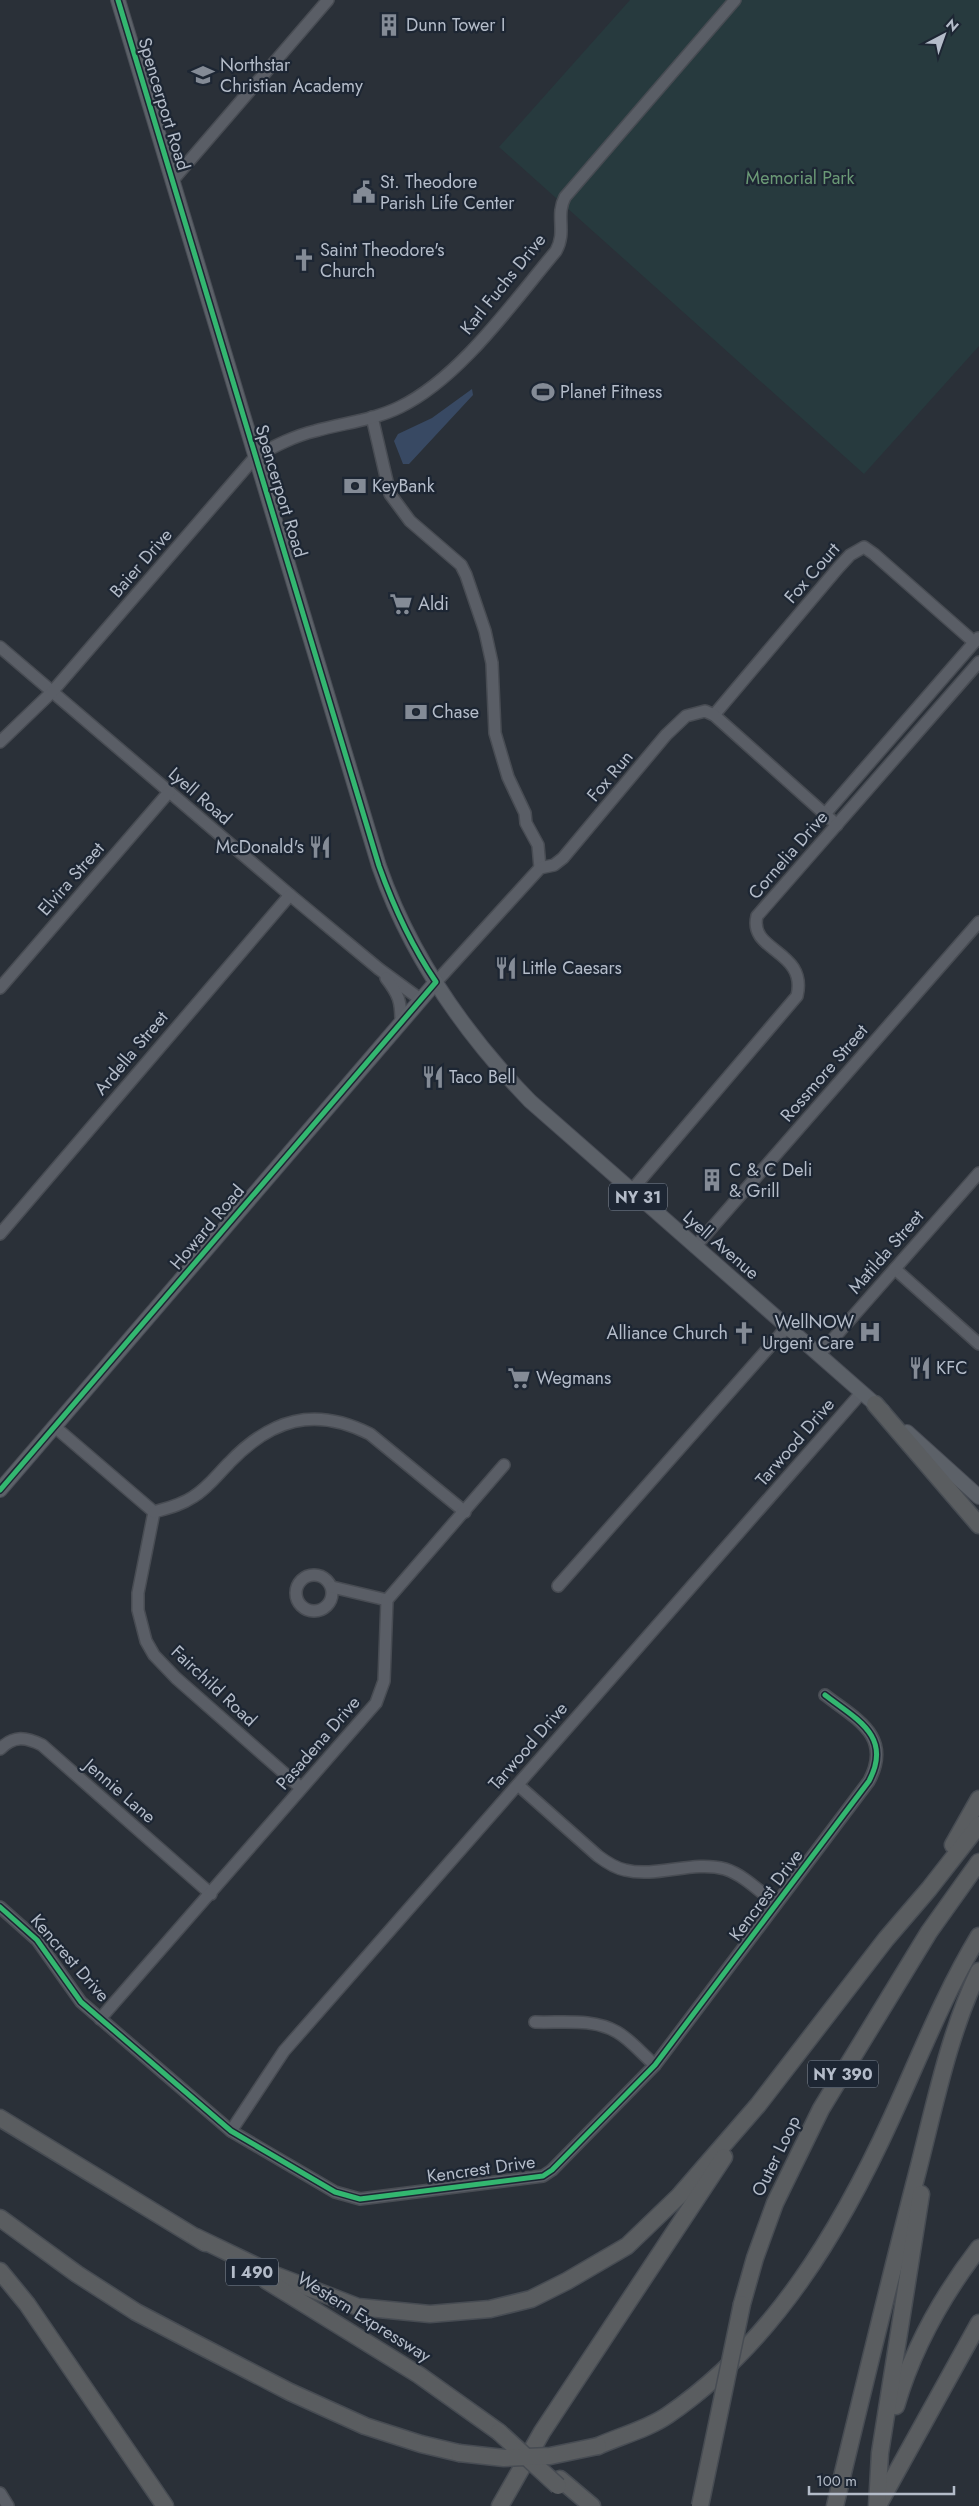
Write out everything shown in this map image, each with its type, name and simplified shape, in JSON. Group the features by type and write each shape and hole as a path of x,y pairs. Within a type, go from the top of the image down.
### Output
{"highway":[{"path":"875,1404 979,1526"},
{"path":"929,1889 979,1799"},
{"path":"196,2237 283,2279 358,2307 430,2314 490,2308 523,2301 567,2281 627,2246 679,2196 758,2105 886,1940 979,1825"},
{"name":"Outer Loop","path":"700,2506 742,2304 755,2258 775,2203 821,2109 929,1932 979,1862"},
{"path":"0,2218 78,2274 136,2312 290,2392 365,2426 421,2444 459,2453 504,2458 550,2456 598,2446 666,2416 708,2384 744,2351 788,2299 828,2243 861,2181 940,2010 979,1936"},
{"path":"835,2506 864,2378 937,2095 956,2030 979,1971"},
{"path":"877,2506 879,2471 937,2095"},
{"path":"500,2506 542,2432 758,2105"},
{"name":"Western Expressway","path":"0,2118 419,2375 500,2432 559,2483 592,2506"},
{"path":"879,2471 904,2378 927,2328 953,2282 979,2248"},
{"path":"0,2271 27,2304 165,2506"},
{"path":"877,2506 979,2323"},
{"path":"120,2442 159,2506"},
{"path":"559,2483 577,2506"}],"main road":[{"name":"Spencerport Road","path":"118,0 379,866 394,908 422,962 436,982"},
{"name":"Howard Road","path":"1,1488 436,982"},
{"name":"Lyell Avenue","path":"436,982 479,1044 521,1092 632,1192 979,1496"}],"street":[{"path":"172,181 328,0"},
{"name":"Karl Fuchs Drive","path":"256,456 287,440 399,408 444,378 472,350 556,251 562,237 560,210 565,197 735,0"},
{"path":"372,417 390,494 410,521 461,565 466,575 485,631 492,663 495,733 508,777 524,813 526,823 538,846 540,868"},
{"name":"Baier Drive","path":"0,742 52,692 256,456"},
{"name":"Fox Court","path":"714,715 838,568 858,548 864,547 874,554 977,639"},
{"path":"825,814 977,639"},
{"name":"Lyell Road","path":"0,647 378,969 420,1000"},
{"name":"Cornelia Drive","path":"632,1192 797,996 799,979 796,970 757,934 755,925 757,916 979,662"},
{"name":"Fox Run","path":"436,982 540,868 554,865 563,858 666,735 686,716 706,711 714,715"},
{"path":"714,715 837,825"},
{"name":"Elvira Street","path":"0,988 169,792"},
{"name":"Ardella Street","path":"0,1234 290,895"},
{"name":"Rossmore Street","path":"695,1247 979,922"},
{"name":"Lyell Road","path":"378,969 397,992 401,1022"},
{"name":"Matilda Street","path":"819,1355 979,1172"},
{"path":"895,1269 979,1344"},
{"path":"558,1586 787,1327"},
{"name":"Tarwood Drive","path":"231,2131 284,2051 862,1392"},
{"path":"55,1427 154,1512 176,1506 193,1497 210,1484 248,1444 272,1428 293,1420 318,1419 355,1426 370,1434 465,1512"},
{"path":"332,1587 387,1600 504,1466"},
{"name":"Fairchild Road","path":"154,1512 138,1593 138,1610 146,1641 154,1655 176,1678 301,1788"},
{"name":"Pasadena Drive","path":"100,2019 376,1703 382,1691 387,1600"},
{"name":"Kencrest Drive","path":"0,1908 37,1940 50,1956 66,1985 81,2002 231,2131 335,2192 349,2198 360,2199 543,2176 552,2170 655,2065 869,1781 876,1768 877,1748 872,1735 864,1724 825,1695"},
{"name":"Jennie Lane","path":"0,1749 17,1738 28,1738 42,1745 211,1894"},
{"path":"518,1785 598,1856 612,1866 626,1871 716,1867 739,1876 776,1904"},
{"path":"535,2022 585,2023 602,2026 618,2033 655,2065"},
{"path":"0,2492 8,2506"}],"green space":[{"name":"Memorial Park","path":"630,0 979,0 979,346 864,474 499,147"}],"water":[{"path":"472,389 473,395 409,464 403,464 394,441 398,434 432,418"}],"cycle path":[{"path":"0,1490 436,982 404,926 379,866 118,0"},
{"path":"0,1907 37,1940 81,2002 231,2131 335,2192 360,2199 543,2176 552,2170 655,2065 869,1781 875,1765 877,1752 874,1740 859,1721 825,1695"}],"place":[{"name":"Dunn Tower I","path":"389,25"},
{"name":"Northstar Christian Academy","path":"203,75"},
{"name":"St. Theodore Parish Life Center","path":"364,192"},
{"name":"Saint Theodore's Church","path":"304,260"},
{"name":"Planet Fitness","path":"543,392"},
{"name":"KeyBank","path":"355,486"},
{"name":"Aldi","path":"401,604"},
{"name":"Chase","path":"416,712"},
{"name":"McDonald's","path":"320,847"},
{"name":"Little Caesars","path":"506,968"},
{"name":"Taco Bell","path":"433,1077"},
{"name":"C & C Deli & Grill","path":"712,1180"},
{"name":"WellNOW Urgent Care","path":"870,1332"},
{"name":"Alliance Church","path":"744,1333"},
{"name":"KFC","path":"920,1368"},
{"name":"Wegmans","path":"519,1378"}]}
